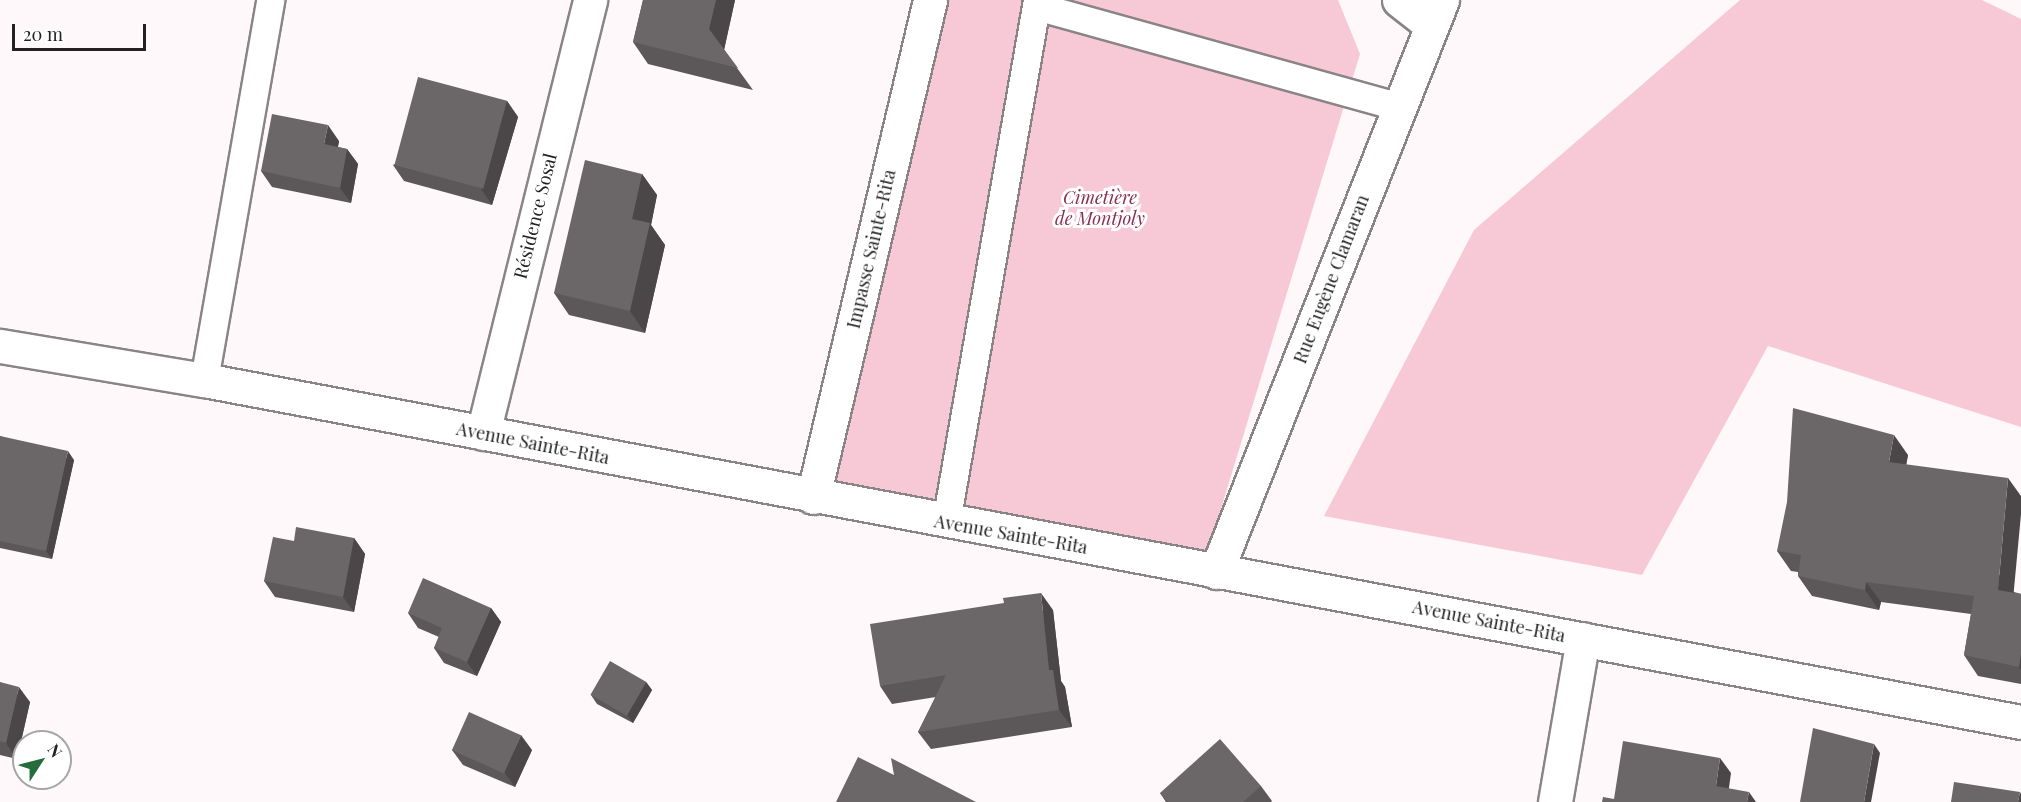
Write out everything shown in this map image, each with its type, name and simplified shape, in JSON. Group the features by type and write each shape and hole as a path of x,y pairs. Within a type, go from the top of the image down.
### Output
{"street":[{"name":"Résidence Sosal","path":"483,433 590,0"},
{"name":"Impasse Sainte-Rita","path":"813,497 930,0"},
{"name":"Rue Eugène Clamaran","path":"1216,572 1436,12 1399,0"},
{"name":"Avenue Sainte-Rita","path":"0,346 204,380 813,497 1268,582 1342,593 2021,722"},
{"path":"1555,802 1583,639"}],"lane":[{"path":"204,380 270,0"},
{"path":"946,522 1036,3 1399,107"}],"green space":[{"name":"Cimetière de Montjoly","path":"945,0 1338,0 1360,54 1208,551 818,483"},
{"path":"1740,0 1982,0 2021,19 2021,427 1768,346 1642,575 1324,516 1474,230"}],"building":[{"path":"643,0 716,0 709,29 738,68 633,42"},
{"path":"418,77 507,101 483,189 394,165"},
{"path":"272,114 328,125 324,144 347,149 340,188 261,171"},
{"path":"585,160 642,174 632,219 650,223 630,311 554,293"},
{"path":"1793,408 1894,435 1889,462 2008,478 1998,590 2021,594 2019,667 1964,655 1974,596 1866,582 1865,590 1798,576 1801,555 1777,551 1787,502"},
{"path":"0,436 68,451 46,551 0,541"},
{"path":"296,527 354,538 343,597 264,581 273,537 294,541"},
{"path":"423,578 491,608 467,662 434,648 442,628 408,613"},
{"path":"1041,593 1049,670 1053,670 1059,710 918,732 946,675 880,686 870,624 1004,603 1003,598"},
{"path":"610,661 646,682 627,716 590,695"},
{"path":"0,682 19,687 6,743 0,741"},
{"path":"469,712 521,735 504,774 452,750"},
{"path":"1813,728 1874,744 1864,802 1800,802"},
{"path":"1220,739 1261,786 1243,802 1168,802 1160,793"},
{"path":"1623,741 1720,758 1716,786 1749,792 1747,802 1602,802 1603,797 1614,799"},
{"path":"858,757 894,775 891,758 976,802 836,802"},
{"path":"1954,782 2020,792 2018,802 1951,802"}]}
